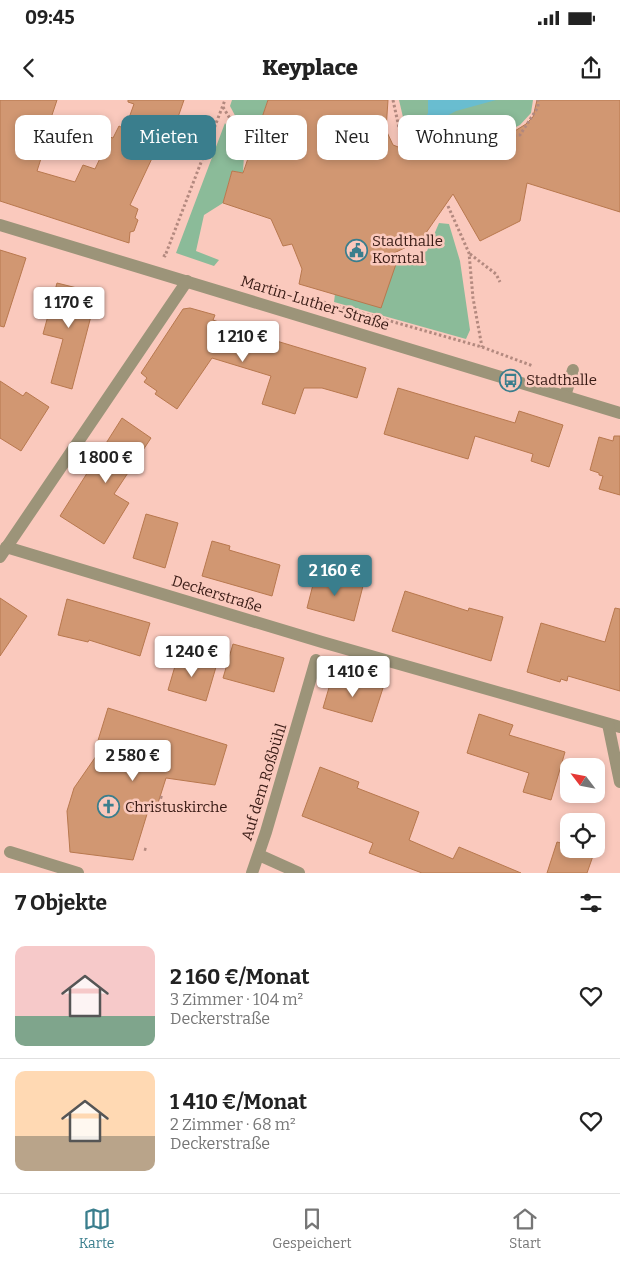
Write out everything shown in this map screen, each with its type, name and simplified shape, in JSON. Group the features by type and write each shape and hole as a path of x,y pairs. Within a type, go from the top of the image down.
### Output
{"street":[{"name":"Martin-Luther-Straße","path":"0,225 620,413"},
{"path":"3,552 187,281"},
{"path":"565,396 573,370"},
{"name":"Deckerstraße","path":"3,552 614,726"},
{"name":"Auf dem Roßbühl","path":"252,873 259,855 316,660"},
{"path":"614,726 620,782"},
{"path":"10,852 78,873"},
{"name":"Auf dem Roßbühl","path":"259,855 299,873"}],"path":[{"path":"153,272 160,254 164,256 225,100"},
{"path":"392,100 398,125"},
{"path":"516,135 520,135 538,107 538,100"},
{"path":"223,107 228,115"},
{"path":"448,206 469,253 473,298 482,347"},
{"path":"469,253 496,274 500,282"}],"green space":[{"path":"232,100 268,100 263,115 235,115 230,106"},
{"path":"399,100 533,100 531,113 516,127 516,115 402,115"},
{"path":"225,123 226,160 244,160 243,173 232,171 223,203 204,215 196,251 219,260 214,266 176,253 211,160 216,160 216,147"},
{"path":"439,223 449,224 460,261 470,330 466,339 334,302 335,294 427,251"}],"water":[{"path":"428,100 496,100 456,111 449,115 427,115"}],"building":[{"path":"0,100 57,100 52,115 15,115 15,160 41,160 37,171 75,182 83,165 95,169 99,160 111,160 111,137 113,138 119,126 121,127 121,160 151,160 130,205 138,209 135,218 138,220 134,231 130,232 129,243 0,201"},
{"path":"128,100 184,100 179,115 130,115 134,104 128,102"},
{"path":"268,100 388,100 387,115 317,115 317,160 388,160 388,134 393,145 398,147 398,160 516,160 516,130 533,117 537,100 620,100 620,212 527,183 520,221 480,241 453,194 421,240 392,254 396,264 381,308 299,284 302,269 292,244 283,246 271,219 223,203 232,171 243,173 247,160 307,160 307,115 263,115"},
{"path":"0,250 26,258 4,327 0,326"},
{"path":"57,283 97,293 72,389 51,383 63,339 43,334"},
{"path":"190,308 215,315 213,320 250,333 366,368 357,398 322,388 304,388 295,414 262,404 271,376 212,358 177,409 155,394 157,391 144,382 147,378 141,373 183,309"},
{"path":"0,381 23,396 26,392 49,407 21,451 0,438"},
{"path":"398,388 515,423 519,411 563,425 549,467 531,461 533,454 475,436 468,459 384,434"},
{"path":"122,418 151,438 114,494 129,503 104,544 60,516"},
{"path":"614,436 620,436 620,495 599,489 603,476 590,470 599,437 613,441"},
{"path":"146,514 178,523 165,568 133,558"},
{"path":"212,541 230,546 229,550 280,565 272,596 202,576"},
{"path":"316,573 363,586 354,621 307,608"},
{"path":"405,591 468,611 469,608 503,617 491,661 392,631"},
{"path":"0,598 27,616 0,656"},
{"path":"67,599 150,623 140,656 89,640 88,642 58,635"},
{"path":"615,608 620,609 620,691 568,676 567,681 561,679 560,682 527,672 541,623 605,642"},
{"path":"233,644 284,658 274,692 223,678"},
{"path":"178,656 216,667 206,701 168,690"},
{"path":"333,674 383,688 372,722 323,708"},
{"path":"108,708 227,745 215,785 166,778 158,803 151,801 133,860 70,852 67,811 74,788 101,749 96,747"},
{"path":"479,714 513,725 509,735 565,752 563,758 560,758 560,769 551,800 523,792 529,773 467,753"},
{"path":"320,767 359,782 357,788 419,812 409,840 453,859 459,847 521,873 422,873 369,853 373,843 302,816"},
{"path":"557,842 560,843 560,858 592,858 587,873 547,873"}],"place":[{"name":"Stadthalle Korntal","path":"356,250"},
{"name":"Stadthalle","path":"510,380"},
{"name":"Christuskirche","path":"109,807"}]}
